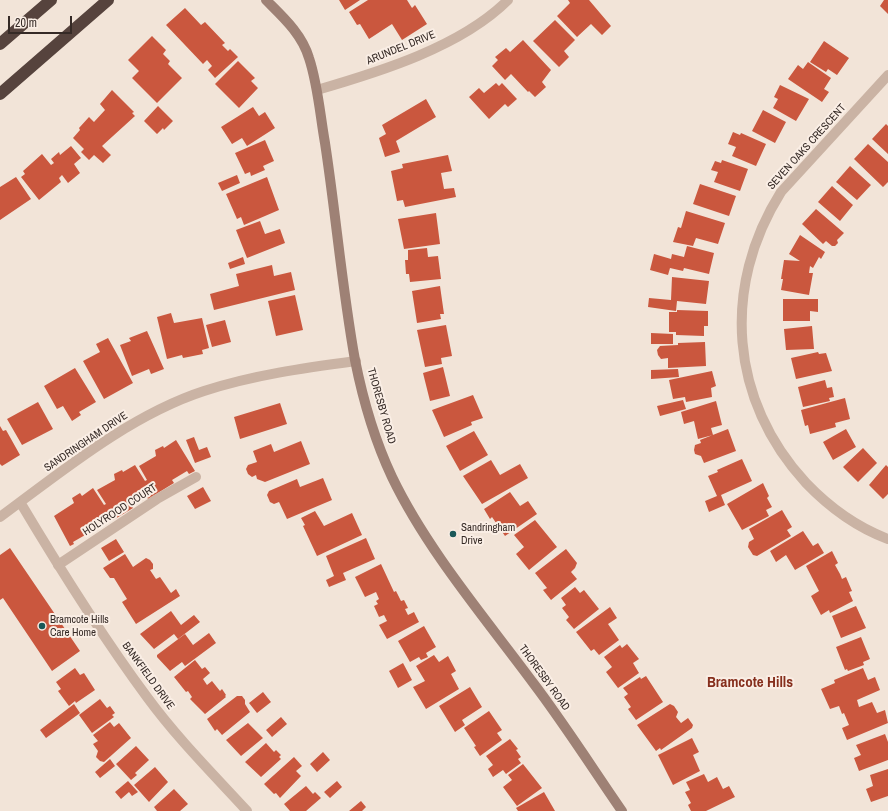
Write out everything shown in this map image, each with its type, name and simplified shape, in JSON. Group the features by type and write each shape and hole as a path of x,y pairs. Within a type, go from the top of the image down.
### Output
{"highway":[{"path":"0,44 51,0"},
{"path":"0,94 108,0"}],"street":[{"name":"THORESBY ROAD","path":"266,0 290,23 302,42 309,57 317,90 356,361 374,434 392,477 416,521 468,596 536,687 622,811"},
{"name":"ARUNDEL DRIVE","path":"317,90 357,78 434,49 468,30 508,0"},
{"name":"SEVEN OAKS CRESCENT","path":"888,75 781,192 767,214 755,242 747,272 742,303 742,333 751,391 760,415 776,446 791,467 816,493 837,511 859,526 888,539"},
{"name":"SANDRINGHAM DRIVE","path":"0,517 118,433 176,403 203,391 280,371 356,361"},
{"name":"HOLYROOD COURT","path":"58,565 157,499 196,477"},
{"name":"BANKFIELD DRIVE","path":"20,502 58,565 99,628 148,698 178,735 247,811"}],"building":[{"path":"339,0 360,0 345,10"},
{"path":"368,0 407,0 412,8 415,5 427,24 402,40 392,24 369,39 360,24 357,25 349,12"},
{"path":"568,0 589,0 611,26 602,35 591,24 577,37 557,16 570,3"},
{"path":"884,0 888,0 888,14 880,6"},
{"path":"185,8 201,25 205,22 225,43 222,45 228,51 230,49 238,57 215,78 208,70 212,66 207,60 203,64 166,25"},
{"path":"555,20 575,40 564,51 569,57 559,67 533,41"},
{"path":"152,36 166,50 163,54 170,61 168,64 182,78 157,103 132,78 139,71 128,60"},
{"path":"523,40 551,70 542,82 546,87 535,97 529,91 528,92 511,74 505,80 492,66 498,60 495,57 506,48 510,52"},
{"path":"824,41 849,58 837,75 828,69 826,72 810,62"},
{"path":"238,61 255,78 251,81 258,88 239,108 215,84"},
{"path":"808,62 831,78 824,89 829,92 822,102 788,79 798,65 803,69"},
{"path":"496,83 499,86 502,83 517,99 508,107 505,104 489,119 469,97 479,88 484,93"},
{"path":"780,85 809,99 796,121 773,108 778,99 774,97"},
{"path":"112,90 134,112 132,113 135,116 102,146 111,155 103,163 94,155 89,160 81,152 84,149 73,138 80,130 79,128 89,117 94,122 105,110 100,104"},
{"path":"426,99 436,117 396,141 400,152 385,157 379,138 386,134 382,125"},
{"path":"158,106 173,121 164,130 163,128 157,134 144,121"},
{"path":"253,107 259,116 265,112 275,128 247,146 242,138 232,144 221,127"},
{"path":"763,110 786,122 775,143 752,131"},
{"path":"886,124 888,126 888,154 872,139"},
{"path":"733,132 740,135 741,133 766,144 756,166 732,156 736,147 728,144"},
{"path":"265,140 274,161 263,166 265,170 251,176 250,172 245,174 235,153"},
{"path":"868,144 888,162 888,182 883,187 854,159"},
{"path":"71,146 81,158 74,164 80,173 68,183 62,175 59,178 61,182 39,200 21,177 25,174 23,171 42,154 51,165 54,163 51,159 59,152 60,155"},
{"path":"448,155 452,171 441,173 444,189 454,188 456,197 405,207 403,200 397,201 391,171 403,168 402,164"},
{"path":"722,160 748,169 740,191 714,182 718,172 711,170 715,161 721,163"},
{"path":"850,166 871,185 857,200 836,182"},
{"path":"237,175 240,183 222,191 218,183"},
{"path":"16,177 31,199 0,220 0,187"},
{"path":"267,177 279,210 244,225 241,217 237,219 226,194"},
{"path":"700,184 736,196 729,216 693,204"},
{"path":"832,186 853,205 840,221 818,202"},
{"path":"816,209 844,233 837,240 838,243 835,246 832,246 826,241 823,244 802,224"},
{"path":"686,211 725,223 718,244 696,238 693,246 673,242 678,227 681,228"},
{"path":"436,213 440,244 404,249 398,219"},
{"path":"260,221 265,234 280,229 285,243 247,258 236,230"},
{"path":"800,235 825,252 821,259 819,257 813,268 810,266 809,273 813,273 809,295 781,290 784,260 800,261 789,254"},
{"path":"687,246 714,253 709,274 684,268 683,271 670,268 668,275 650,270 654,254 671,259 672,254 684,257"},
{"path":"427,248 428,257 438,256 441,279 410,282 409,274 406,274 405,260 408,260 408,250"},
{"path":"243,257 245,264 230,269 228,263"},
{"path":"272,265 274,276 291,272 295,290 214,310 210,294 239,286 236,274"},
{"path":"672,277 709,281 706,304 677,301 676,311 648,307 649,298 671,300"},
{"path":"440,286 444,314 440,314 441,319 417,323 412,291"},
{"path":"295,295 303,330 276,336 268,301"},
{"path":"783,299 818,299 818,312 810,311 810,321 783,321"},
{"path":"677,310 708,311 708,326 704,326 704,336 676,335 676,332 669,332 669,312 677,312"},
{"path":"171,313 174,323 202,318 209,348 202,350 203,354 183,358 182,355 167,359 157,317"},
{"path":"225,320 231,342 212,347 206,325"},
{"path":"446,325 452,356 441,358 442,364 425,367 417,330"},
{"path":"812,326 814,349 786,350 784,329"},
{"path":"147,331 164,369 151,374 149,369 132,376 120,345 131,341 129,338"},
{"path":"651,333 673,334 673,344 651,344"},
{"path":"108,338 133,383 104,399 83,361 100,352 96,344"},
{"path":"705,342 706,366 668,368 668,358 661,359 658,355 657,350 660,346 678,345 678,343"},
{"path":"818,352 819,354 826,353 832,371 796,379 791,358"},
{"path":"443,367 450,396 430,401 423,373"},
{"path":"75,368 96,402 79,412 81,415 72,421 63,406 57,409 44,386"},
{"path":"678,369 679,377 651,379 651,370"},
{"path":"712,371 716,386 711,388 712,397 686,402 685,397 673,399 669,380"},
{"path":"825,380 827,388 832,387 834,397 829,398 830,401 803,407 798,387"},
{"path":"473,395 483,418 471,422 472,425 444,437 432,410"},
{"path":"845,398 850,419 835,423 836,427 810,434 808,425 805,426 801,410"},
{"path":"683,400 686,409 660,416 657,406"},
{"path":"716,401 722,425 711,428 713,435 698,439 694,421 684,424 681,412"},
{"path":"38,402 53,429 22,445 7,419"},
{"path":"280,403 287,424 240,439 234,417"},
{"path":"0,426 3,431 6,430 20,455 2,466 0,464"},
{"path":"728,429 736,451 704,463 701,456 695,454 695,445 701,443 700,440"},
{"path":"846,429 856,447 833,460 823,442"},
{"path":"474,431 488,455 460,471 446,446"},
{"path":"194,437 199,450 207,447 211,457 195,463 186,440"},
{"path":"176,440 195,471 189,474 187,471 172,480 174,483 148,499 146,495 131,504 133,508 115,519 107,522 105,518 89,527 92,531 73,542 74,544 70,546 54,516 74,503 72,498 80,493 82,496 93,488 104,505 106,504 97,490 115,480 114,474 122,470 123,472 135,465 145,481 147,480 139,466 156,456 155,450 163,446 164,448"},
{"path":"301,441 310,464 265,482 257,479 256,475 252,477 248,474 246,469 248,465 257,462 253,451 271,444 274,452"},
{"path":"863,448 877,463 858,482 843,467"},
{"path":"742,459 752,481 721,495 725,505 709,512 705,501 717,496 708,476 718,472 717,470"},
{"path":"491,460 500,475 520,464 528,478 482,504 463,476"},
{"path":"886,465 888,467 888,494 883,499 869,485"},
{"path":"323,478 332,500 287,519 279,502 274,504 270,502 267,495 269,491 297,479 300,487"},
{"path":"763,483 769,496 767,498 772,507 766,510 769,516 742,530 727,504"},
{"path":"203,487 211,501 195,509 187,496"},
{"path":"510,492 520,506 528,501 537,514 505,536 492,517 490,519 484,509"},
{"path":"782,510 792,527 787,530 791,536 757,556 753,555 748,547 749,542 754,539 749,529"},
{"path":"315,511 324,526 352,513 362,535 317,556 303,526 305,525 301,518"},
{"path":"535,520 557,547 529,570 516,554 524,547 514,535"},
{"path":"803,531 813,546 818,543 824,553 795,570 786,555 776,562 770,551"},
{"path":"366,538 375,559 343,573 346,580 329,587 326,580 334,576 326,556"},
{"path":"116,539 124,552 109,561 101,548"},
{"name":"Bramcote Hills Care Home","path":"10,548 80,651 52,671 3,598 0,600 0,555"},
{"path":"566,549 577,563 571,572 577,579 551,600 543,590 547,588 535,573"},
{"path":"832,551 838,563 835,565 842,579 846,577 852,591 849,592 853,601 830,613 829,610 821,615 811,596 819,591 806,566"},
{"path":"125,554 133,567 146,558 150,560 153,564 153,569 150,570 156,579 160,577 171,593 176,589 180,596 136,624 122,602 127,599 114,578 110,578 103,568"},
{"path":"381,564 394,592 396,591 401,601 404,600 408,608 405,609 408,615 414,612 419,622 387,639 379,625 387,621 384,615 379,617 374,606 378,604 376,601 379,599 376,592 365,597 355,577"},
{"path":"575,587 580,593 584,590 599,609 574,629 566,620 569,617 562,608 566,605 561,598"},
{"path":"856,606 866,628 841,638 832,616"},
{"path":"610,607 617,618 608,624 619,640 599,655 594,649 591,651 576,632"},
{"path":"171,611 181,625 194,615 200,622 178,639 174,634 154,649 140,634"},
{"path":"424,626 436,647 426,653 428,657 421,660 419,657 410,662 398,641"},
{"path":"209,633 216,643 185,666 182,662 170,671 157,657 157,655 185,634 193,645"},
{"path":"861,637 870,659 863,662 864,665 848,671 847,669 845,670 836,647"},
{"path":"627,644 639,659 633,663 639,673 618,688 606,672 612,667 604,657 620,645 622,648"},
{"path":"434,655 439,662 448,656 456,671 451,674 459,689 426,709 413,687 425,681 416,666"},
{"path":"195,660 202,669 205,667 210,673 203,679 207,685 212,681 220,691 222,689 226,695 226,697 205,714 190,699 192,697 188,691 186,692 174,677"},
{"path":"403,663 412,680 398,688 389,671"},
{"path":"75,668 80,675 84,673 95,690 69,706 58,691 61,689 56,682"},
{"path":"863,668 868,680 875,677 880,690 857,700 859,707 872,702 877,713 885,710 888,723 847,740 842,728 849,725 844,713 842,714 839,706 830,709 821,689 835,683 834,680"},
{"path":"646,676 663,702 636,720 628,709 631,707 624,697 628,694 623,688 640,677 641,679"},
{"path":"470,687 482,707 462,720 465,725 455,732 439,706"},
{"path":"263,692 271,702 257,713 249,703"},
{"path":"237,696 242,696 250,712 222,735 217,729 215,731 207,719"},
{"path":"100,699 107,708 110,706 115,713 112,715 114,717 92,733 79,715"},
{"path":"74,704 80,713 46,738 40,730"},
{"path":"670,704 674,706 678,712 676,717 681,723 688,718 693,725 692,728 661,750 660,748 656,751 637,725"},
{"path":"489,711 502,730 497,733 502,740 480,756 474,747 476,746 464,728"},
{"path":"281,717 287,724 272,737 266,730"},
{"path":"110,722 114,727 119,723 131,738 104,762 100,761 96,757 98,751 93,744 98,741 93,735"},
{"path":"248,723 263,738 241,756 226,740"},
{"path":"885,734 888,742 888,760 859,771 854,758 861,755 856,745"},
{"path":"692,738 699,752 693,755 700,771 673,785 658,755"},
{"path":"510,739 518,749 516,750 521,757 518,759 521,763 506,774 503,770 493,777 488,769 493,765 486,756"},
{"path":"266,743 274,752 276,750 281,755 279,757 281,759 261,777 245,762"},
{"path":"136,746 149,760 135,773 137,775 131,780 116,764"},
{"path":"323,752 330,760 317,772 310,764"},
{"path":"294,757 302,766 296,771 301,776 280,798 264,784"},
{"path":"110,759 115,766 100,778 95,772"},
{"path":"523,764 542,788 517,806 503,787 512,780 508,775"},
{"path":"155,767 168,782 149,802 134,785"},
{"path":"888,769 888,796 871,802 866,789 873,786 870,775"},
{"path":"704,774 708,782 717,777 723,789 729,786 735,797 706,811 691,811 688,805 691,803 685,792 690,790 686,782"},
{"path":"128,781 138,792 132,796 129,792 121,799 115,792"},
{"path":"337,781 342,787 330,798 324,792"},
{"path":"306,786 313,794 315,792 321,798 306,811 290,811 284,804"},
{"path":"174,789 188,804 180,811 157,811 154,807"},
{"path":"544,792 555,811 518,811 516,808"},
{"path":"361,801 366,807 362,811 349,811"}],"place":[{"name":"Sandringham Drive","path":"453,534"},
{"name":"Bramcote Hills Care Home","path":"42,626"}],"district":[{"name":"Bramcote Hills","path":"750,683"}]}
